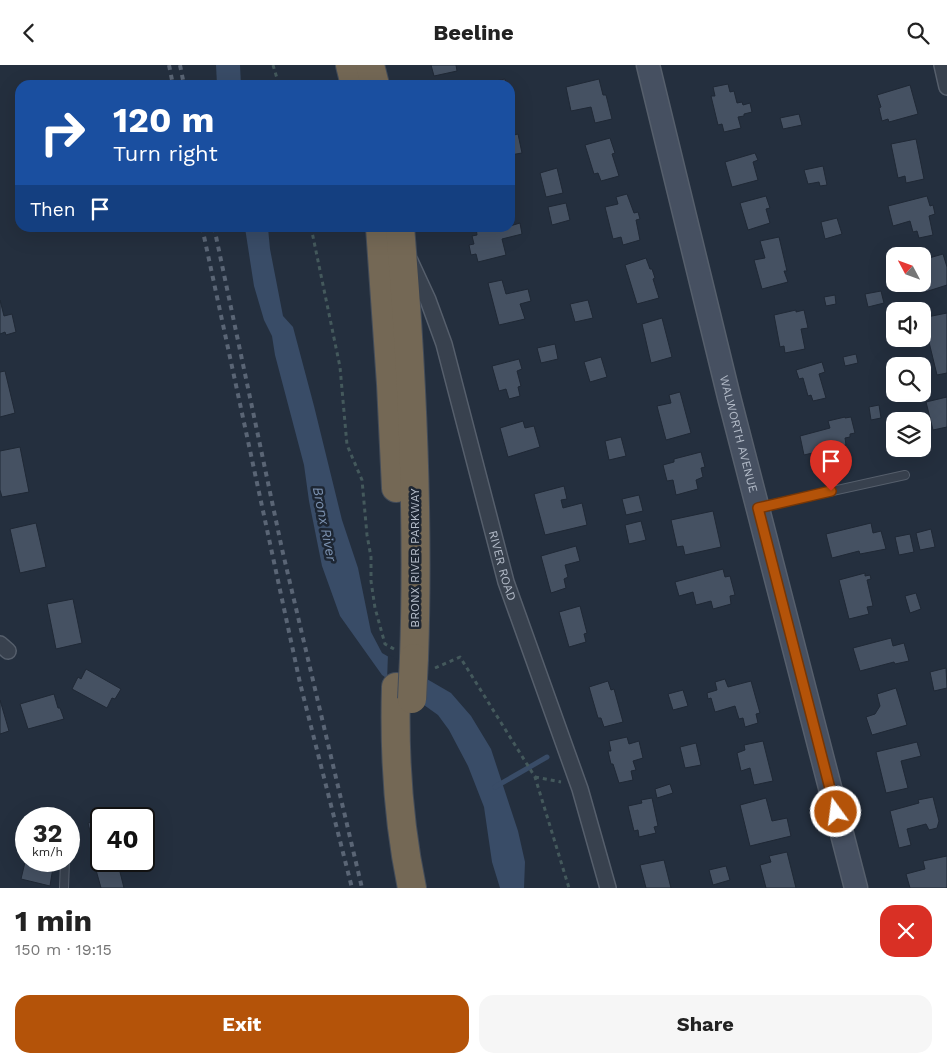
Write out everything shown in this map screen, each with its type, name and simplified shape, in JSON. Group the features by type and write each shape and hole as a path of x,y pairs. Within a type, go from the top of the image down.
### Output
{"highway":[{"path":"350,65 354,80"},
{"path":"370,65 374,80"},
{"name":"BRONX RIVER PARKWAY","path":"394,232 414,452 416,545 414,658 404,693 395,746 397,793 402,838 412,888"},
{"name":"BRONX RIVER PARKWAY","path":"394,232 391,384 404,693 421,837 431,888"}],"street":[{"name":"WALWORTH AVENUE","path":"648,65 758,508 856,888"},
{"path":"942,65 947,87"},
{"name":"RIVER ROAD","path":"394,232 428,300 444,344 506,582 580,789 608,888"}],"lane":[{"path":"758,508 905,475"},
{"path":"64,888 65,872"}],"path":[{"path":"273,65 278,80"},
{"path":"312,232 326,295"},
{"path":"524,760 535,777 569,888"},
{"path":"535,777 564,783 580,789"}],"water":[{"path":"216,65 240,65 241,80 217,80"},
{"name":"Bronx River","path":"246,232 268,232 283,316 293,327 342,520 358,568 371,632 382,653 451,693 471,716 491,749 518,831 525,862 524,888 500,888 492,862 484,807 468,766 449,730 438,715 382,675 340,616 322,566 304,465 275,355 272,336 264,320 254,286"}],"pier":[{"path":"388,654 422,674 387,681"}],"building":[{"path":"431,65 456,65 457,71 434,76"},
{"path":"599,79 603,95 606,95 612,119 595,123 591,107 571,111 566,87"},
{"path":"728,84 730,92 734,91 737,103 742,102 743,105 750,103 752,112 738,117 741,128 724,132 722,124 718,125 711,96 715,96 713,87"},
{"path":"910,85 918,114 889,122 888,119 882,121 879,108 881,107 877,95"},
{"path":"799,114 802,125 783,129 780,118"},
{"path":"518,134 522,153 515,154 515,135"},
{"path":"610,138 615,153 612,154 619,176 601,181 598,173 594,174 585,145"},
{"path":"916,139 924,179 906,183 905,176 898,178 891,144"},
{"path":"755,153 758,160 753,162 758,180 732,187 725,162"},
{"path":"823,166 827,185 820,186 819,182 808,184 804,170"},
{"path":"557,168 563,193 546,197 540,173"},
{"path":"627,194 634,213 638,212 640,219 636,220 640,240 623,245 621,237 613,239 605,207 618,204 616,197"},
{"path":"766,196 770,208 766,209 770,223 748,230 740,203"},
{"path":"927,196 930,206 933,205 935,214 929,216 933,235 919,238 917,231 913,232 910,221 893,226 888,206"},
{"path":"566,203 570,220 552,225 548,207"},
{"path":"837,218 842,234 825,239 821,222"},
{"path":"520,223 522,234 502,239 506,255 478,262 476,254 471,255 469,245 474,244 472,236 477,235 477,232 515,232 515,224"},
{"path":"779,237 787,271 784,271 788,282 762,289 754,260 765,258 760,241"},
{"path":"943,254 947,267 947,285 931,290 931,257"},
{"path":"646,258 655,278 653,279 659,298 637,304 625,265"},
{"path":"502,280 506,294 528,289 531,301 520,304 525,319 499,325 488,283"},
{"path":"881,291 884,303 868,307 865,294"},
{"path":"835,295 836,304 826,306 824,297"},
{"path":"0,300 4,316 12,314 16,332 6,335 5,332 0,334"},
{"path":"588,300 593,318 575,322 570,304"},
{"path":"796,310 796,312 804,310 808,328 801,329 805,349 785,353 784,346 780,347 774,315"},
{"path":"947,313 947,373 937,375 930,347 931,316"},
{"path":"662,318 672,357 651,363 642,324"},
{"path":"555,344 558,359 541,363 537,348"},
{"path":"856,354 858,363 845,366 843,357"},
{"path":"601,357 607,377 590,382 584,362"},
{"path":"519,359 522,369 517,371 521,386 518,387 520,396 509,399 506,389 499,391 492,366"},
{"path":"822,362 825,372 819,374 826,398 813,401 811,395 808,396 803,378 799,379 796,370"},
{"path":"5,371 15,413 0,417 0,372"},
{"path":"680,392 691,433 666,440 657,406 671,403 669,395"},
{"path":"947,397 947,427 933,430 931,412 928,412 926,402"},
{"path":"879,405 881,418 871,420 869,407"},
{"path":"851,417 855,433 845,438 846,445 804,455 800,436 830,428 828,421"},
{"path":"523,421 525,428 534,426 540,447 508,457 500,428"},
{"path":"621,437 626,456 609,460 605,441"},
{"path":"20,447 29,492 2,497 0,490 0,451"},
{"path":"701,452 705,467 701,468 703,477 696,480 698,489 676,495 673,480 667,481 663,465 674,462 674,459"},
{"path":"564,486 567,499 561,500 563,508 582,503 587,525 545,535 534,494"},
{"path":"639,495 643,511 626,515 622,499"},
{"path":"713,511 721,547 685,555 683,546 677,547 671,520"},
{"path":"641,521 646,540 629,544 625,525"},
{"path":"36,523 46,567 20,573 10,529"},
{"path":"871,523 873,533 881,531 886,549 860,554 859,551 832,558 826,534"},
{"path":"931,529 935,547 920,550 916,533"},
{"path":"910,534 914,552 899,555 895,537"},
{"path":"576,546 580,561 565,565 568,577 564,579 566,588 551,593 541,556"},
{"path":"723,569 725,577 730,576 735,595 730,596 731,604 713,609 711,601 696,605 693,592 679,596 675,582"},
{"path":"865,573 865,576 870,575 871,579 867,580 873,606 867,607 869,614 849,619 839,580"},
{"path":"916,593 921,609 910,613 905,596"},
{"path":"73,599 82,643 56,649 47,604"},
{"path":"580,606 587,633 584,634 586,642 569,647 559,612"},
{"path":"891,638 893,646 904,643 909,661 895,664 894,662 860,671 853,648"},
{"path":"946,668 947,688 934,691 930,672"},
{"path":"86,669 121,689 115,699 112,698 107,708 72,689 78,677 81,679"},
{"path":"725,679 728,687 751,681 760,713 756,714 758,723 745,727 743,718 739,719 735,706 715,712 711,698 708,699 707,693 717,690 715,682"},
{"path":"608,681 611,690 614,689 623,722 604,727 601,718 598,718 589,687"},
{"path":"896,688 907,725 872,735 866,717 875,714 880,706 877,694"},
{"path":"683,690 688,706 673,710 668,694"},
{"path":"54,694 64,719 28,729 20,704"},
{"path":"0,700 9,731 0,734"},
{"path":"627,737 629,744 639,741 643,758 633,761 636,770 631,771 633,780 619,783 613,764 611,764 608,751 611,751 609,741"},
{"path":"763,741 773,781 754,785 750,768 741,771 737,753 745,750 744,745"},
{"path":"917,742 921,756 901,761 908,788 886,793 876,752"},
{"path":"696,743 701,765 685,768 680,747"},
{"path":"670,784 673,793 657,798 655,789"},
{"path":"933,797 939,821 937,828 929,830 926,824 907,829 911,845 899,848 890,811 919,803 918,800"},
{"path":"652,798 658,826 654,827 656,833 639,837 638,830 634,831 628,806 642,803 641,800"},
{"path":"766,798 772,821 787,818 791,836 750,846 740,805"},
{"path":"787,852 796,888 766,888 760,865 771,862 769,856"},
{"path":"947,856 947,888 910,888 906,874 925,869 923,861"},
{"path":"664,860 671,888 646,888 640,865"},
{"path":"726,866 730,880 713,885 709,870"},
{"path":"23,872 52,872 50,886 21,879"},
{"path":"97,872 120,872 124,888 101,888"}],"waterway":[{"path":"495,787 547,757"}],"railway":[{"path":"169,65 172,80"},
{"path":"180,65 183,80"},
{"path":"203,232 300,683 352,888"},
{"path":"215,232 282,549 362,888"}],"route":[{"path":"831,491 758,508 836,812"}]}
